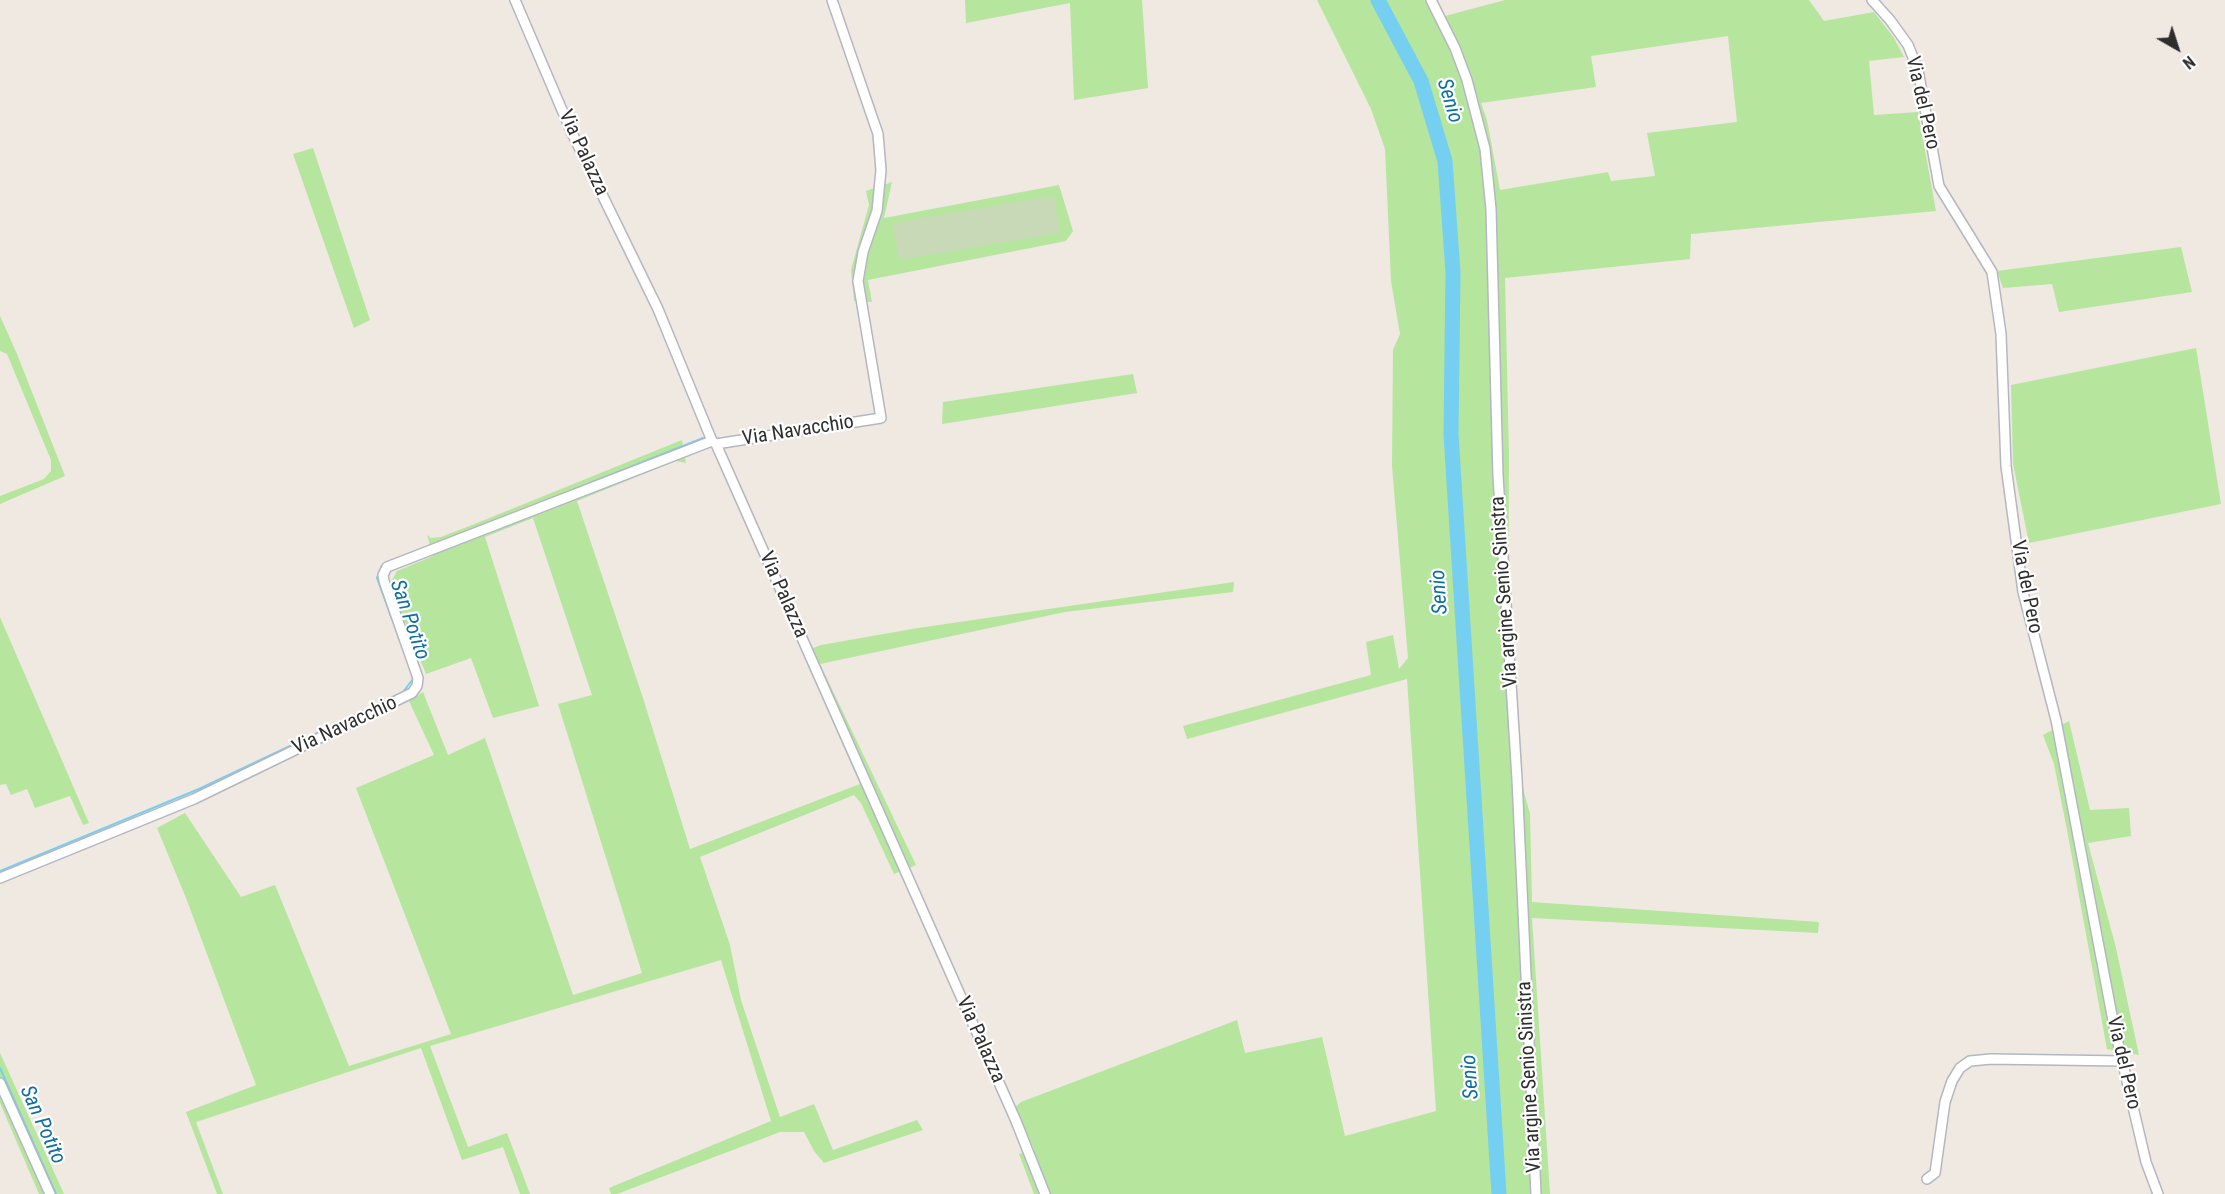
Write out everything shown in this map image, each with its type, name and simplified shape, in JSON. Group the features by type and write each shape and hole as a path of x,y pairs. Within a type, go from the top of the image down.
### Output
{"street":[{"name":"Via Palazza","path":"515,0 571,131 658,309 714,443 1016,1121 1045,1194"},
{"name":"Via Navacchio","path":"0,878 194,799 412,693 417,686 418,678 384,581 383,575 387,567 714,443 881,418 858,281 863,252 877,211 881,170 879,134 832,0"},
{"name":"Via argine Senio Sinistra","path":"1431,0 1455,48 1467,80 1485,149 1491,209 1498,476 1517,779 1536,1194"},
{"name":"Via del Pero","path":"1872,0 1908,45 1918,70 1939,186 1992,272 2001,334 2006,466 2023,592 2056,720 2122,1061 2146,1162 2158,1194"},
{"path":"1927,1179 1935,1173 1945,1102 1952,1081 1960,1068 1970,1061 1981,1059 2122,1061"},
{"path":"0,1083 50,1194"}],"green space":[{"path":"965,0 1142,0 1148,88 1074,100 1070,3 966,23"},
{"path":"1317,0 1437,0 1445,16 1505,0 1809,0 1824,21 1874,12 1894,38 1904,57 1869,61 1874,115 1918,112 1936,211 1691,234 1690,259 1505,278 1509,456 1508,712 1521,781 1530,814 1532,902 1819,922 1818,933 1532,918 1550,1194 1034,1194 1019,1154 1034,1149 1015,1107 1021,1102 1237,1020 1245,1053 1322,1037 1345,1136 1436,1111 1407,679 1187,739 1183,726 1371,675 1366,642 1393,635 1399,669 1408,658 1392,466 1393,350 1400,334 1391,281 1385,149 1371,109","holes":["1728,36 1737,122 1647,133 1655,176 1611,181 1608,172 1500,190 1487,120 1481,103 1596,87 1591,56"]},
{"path":"313,148 370,320 354,328 293,154"},
{"path":"892,182 884,218 1059,185 1073,231 1066,241 868,280 872,302 854,301 851,270 869,205 866,191"},
{"path":"1054,196 1060,233 899,260 893,223"},
{"path":"2181,247 2192,292 2059,312 2052,284 2003,288 1997,271"},
{"path":"0,316 65,476 0,504 0,496 44,479 51,471 51,460 7,354 0,351"},
{"path":"2196,348 2221,504 2029,543 2013,464 2011,385"},
{"path":"1133,374 1137,393 942,424 943,402"},
{"path":"682,440 686,463 676,461 577,501 643,698 690,849 860,784 802,652 821,645 918,628 1234,582 1233,592 1065,612 820,664 916,865 894,874 861,803 854,795 700,857 730,945 741,1000 780,1117 814,1104 833,1150 917,1120 923,1130 824,1163 814,1151 804,1132 780,1132 617,1194 611,1194 609,1188 771,1121 721,960 430,1046 468,1147 507,1133 530,1194 520,1194 503,1147 462,1160 421,1048 196,1122 223,1194 217,1194 186,1112 256,1085 186,898 157,828 185,813 241,897 275,885 349,1066 451,1034 356,788 434,755 409,701 423,692 448,755 485,738 573,995 642,973 558,704 592,695 533,518 485,537 539,706 493,718 471,658 426,674 390,584 397,571 433,556 427,535 431,538 441,537"},
{"path":"0,617 89,823 83,825 70,796 35,808 27,789 11,795 6,784 0,785"},
{"path":"2069,721 2090,810 2129,808 2131,836 2088,843 2116,948 2139,1055 2107,1049 2054,764 2043,735"},
{"path":"0,1053 64,1194 39,1194 0,1103"}],"waterway":[{"name":"Senio","path":"1378,0 1421,81 1445,161 1453,272 1451,434 1499,1194"},
{"name":"San Potito","path":"530,507 703,438"},
{"name":"San Potito","path":"385,565 382,566 377,578 400,641"},
{"name":"San Potito","path":"403,692 413,679 412,675"},
{"name":"San Potito","path":"0,871 199,789 377,705"},
{"name":"San Potito","path":"0,1068 56,1194"}]}
